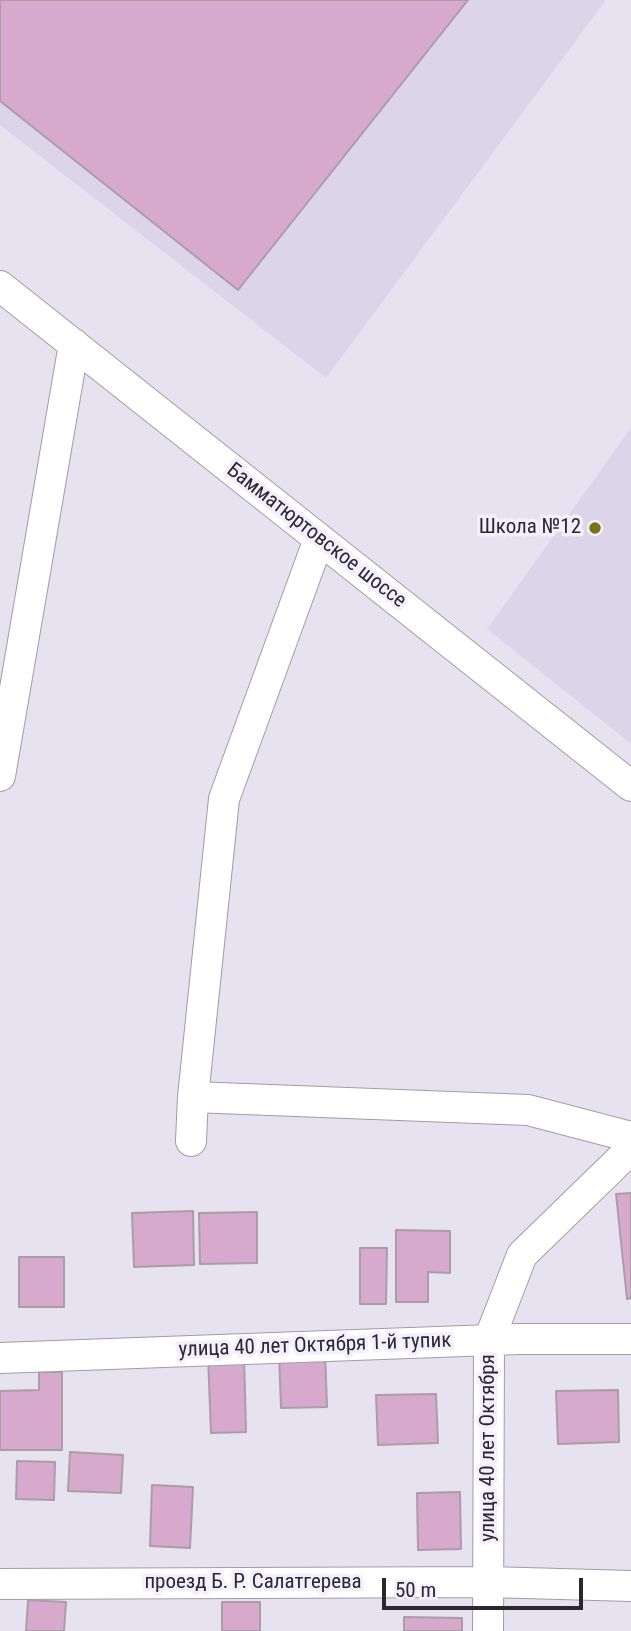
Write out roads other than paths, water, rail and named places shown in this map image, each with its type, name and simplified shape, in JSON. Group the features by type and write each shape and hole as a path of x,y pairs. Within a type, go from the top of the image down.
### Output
{"street":[{"name":"Бамматюртовское шоссе","path":"0,286 631,786"},
{"path":"0,776 10,657 74,344"},
{"path":"191,1141 193,1097 223,799 319,539"},
{"path":"193,1097 528,1110 631,1137"},
{"name":"улица 40 лет Октября","path":"488,1631 489,1340 522,1255 631,1149"},
{"name":"улица 40 лет Октября 1-й тупик","path":"0,1358 489,1340 631,1339"},
{"name":"проезд Б. Р. Салатгерева","path":"0,1584 488,1582 631,1586"}],"place":[{"name":"Школа №12","path":"595,528"}]}
